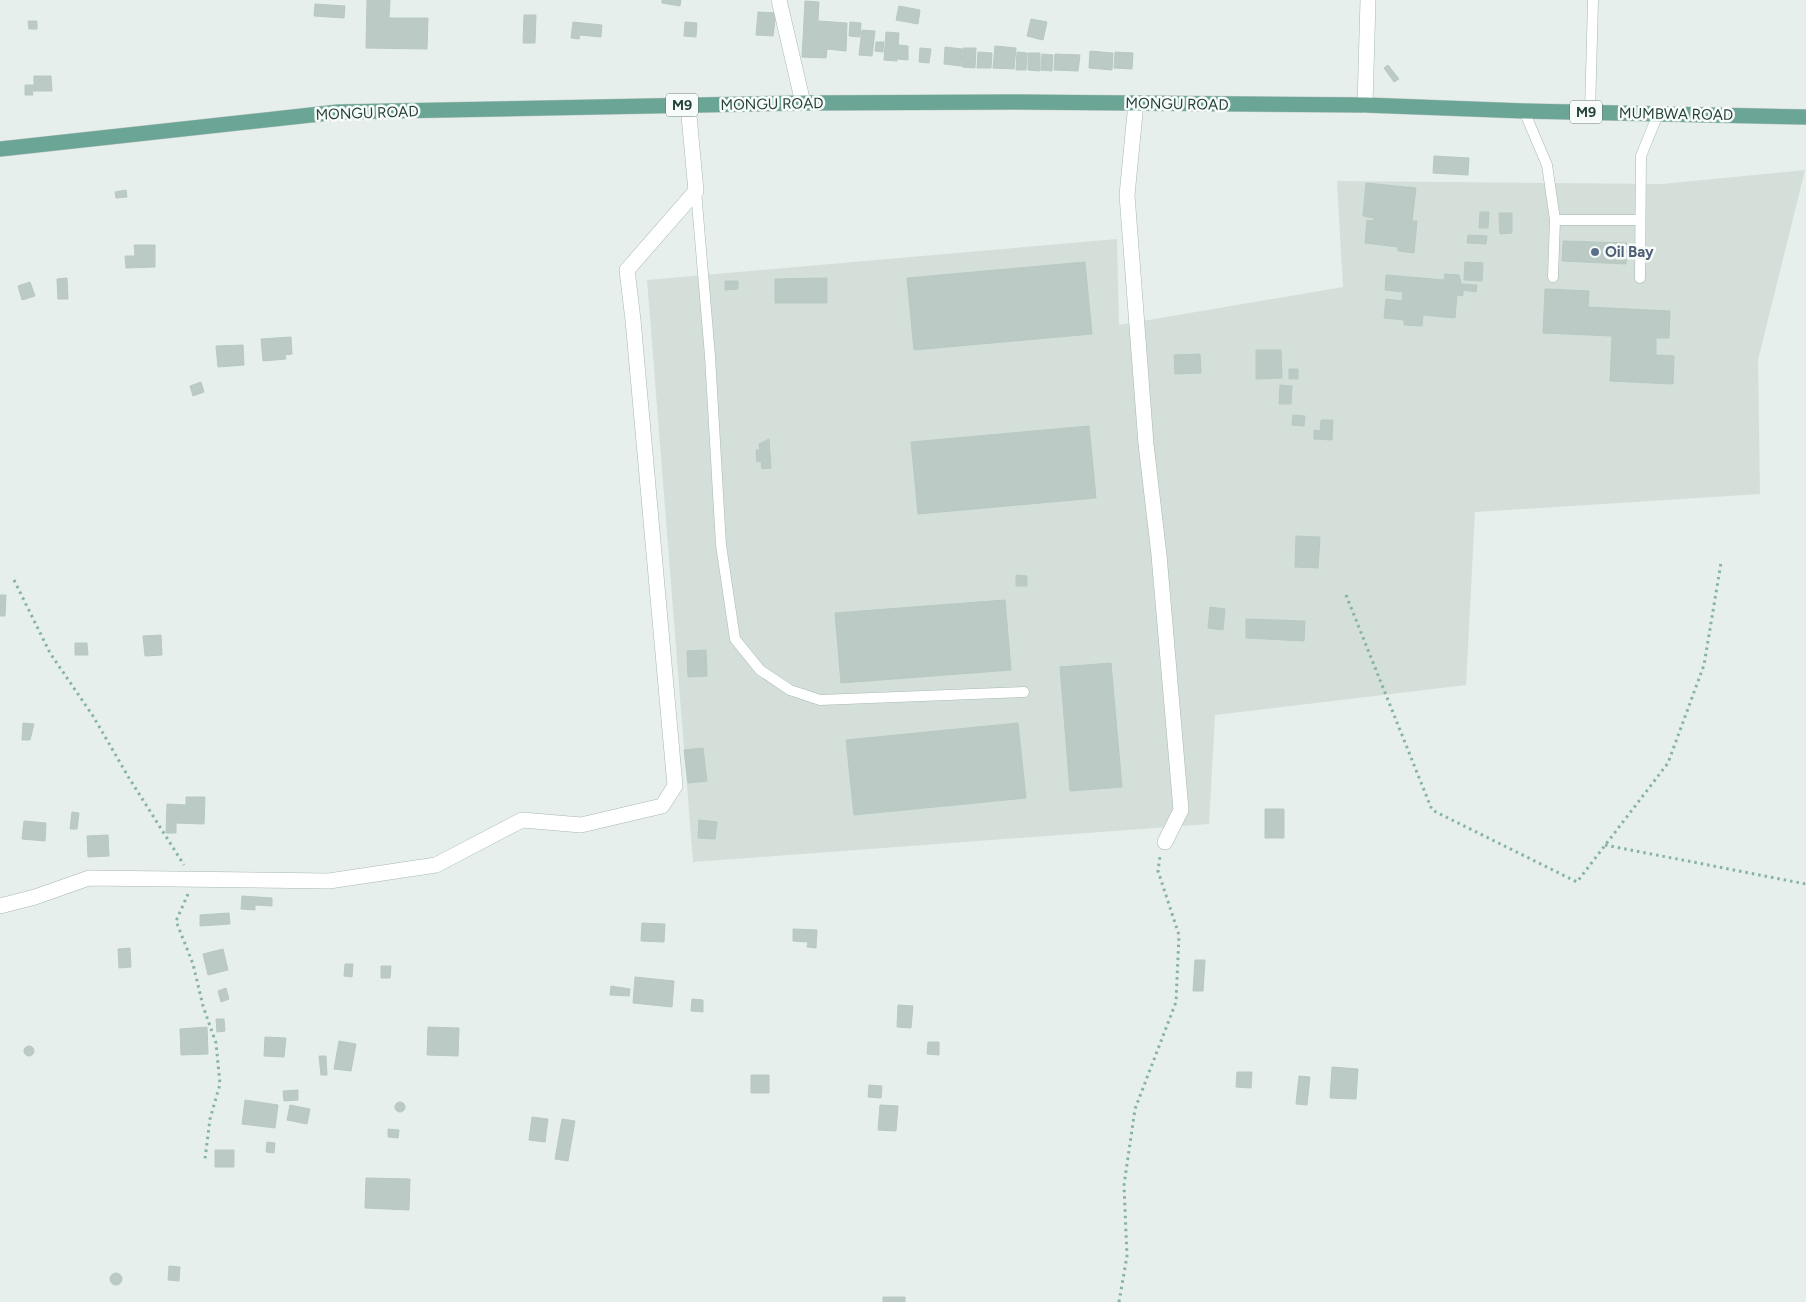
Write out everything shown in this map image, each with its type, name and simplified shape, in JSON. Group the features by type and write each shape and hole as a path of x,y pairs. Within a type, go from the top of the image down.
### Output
{"main road":[{"name":"MONGU ROAD","path":"0,149 338,112 803,103 1365,105"},
{"name":"MUMBWA ROAD","path":"1365,105 1524,111 1806,117"}],"street":[{"path":"779,0 803,103"},
{"path":"1365,105 1368,0"},
{"path":"1136,103 1127,195 1146,444 1159,555 1181,810 1165,842"},
{"path":"0,906 35,897 89,878 329,881 436,866 522,820 581,825 662,806 675,786 627,270 696,190 688,105"}],"lane":[{"path":"1590,112 1593,0"},
{"path":"1524,111 1547,165 1554,220 1553,277"},
{"path":"1640,278 1641,156 1658,114"},
{"path":"696,190 710,356 721,545 735,640 760,670 790,690 820,700 1024,692"},
{"path":"1554,220 1640,220"}],"path":[{"path":"1346,595 1432,810 1577,882 1668,763 1704,665 1721,563"},
{"path":"1119,1302 1127,1256 1124,1185 1135,1109 1176,1002 1179,935 1158,871 1158,861 1165,842"},
{"path":"1605,845 1806,884"}],"shaded area":[{"path":"1805,170 1758,360 1760,494 1475,512 1466,685 1215,715 1209,824 693,862 647,280 1117,239 1119,325 1343,287 1337,181 1662,184"}],"building":[{"path":"367,0 390,0 389,18 428,18 427,49 366,48"},
{"path":"662,0 681,0 680,6 662,3"},
{"path":"805,1 819,2 818,21 847,23 846,51 827,49 826,58 802,57"},
{"path":"315,4 345,6 344,18 314,16"},
{"path":"899,6 920,10 918,24 896,20"},
{"path":"758,12 776,13 773,36 756,35"},
{"path":"524,15 536,15 535,43 523,43"},
{"path":"1031,19 1047,22 1043,40 1027,36"},
{"path":"28,21 37,21 37,29 29,29"},
{"path":"573,22 602,25 601,37 580,35 579,39 571,38"},
{"path":"685,22 697,23 696,37 684,36"},
{"path":"850,22 861,23 860,37 849,36"},
{"path":"862,30 875,31 872,56 859,55"},
{"path":"886,32 899,33 897,61 884,60"},
{"path":"876,42 884,42 883,52 875,51"},
{"path":"899,45 908,46 908,60 898,59"},
{"path":"995,46 1016,48 1014,69 993,68"},
{"path":"945,47 962,49 961,66 944,64"},
{"path":"920,48 931,49 929,63 919,62"},
{"path":"963,48 976,48 975,68 962,67"},
{"path":"1090,51 1113,53 1112,70 1089,68"},
{"path":"978,52 992,53 991,68 977,68"},
{"path":"1017,52 1027,53 1026,70 1016,70"},
{"path":"1115,52 1133,53 1132,69 1114,68"},
{"path":"1028,53 1040,53 1040,71 1028,70"},
{"path":"1042,54 1053,55 1052,71 1041,70"},
{"path":"1055,54 1080,55 1078,71 1054,70"},
{"path":"1388,65 1399,79 1394,82 1384,68"},
{"path":"34,76 51,76 52,91 32,91 33,95 25,95 25,85 34,85"},
{"path":"1434,156 1469,158 1468,175 1433,173"},
{"path":"1366,183 1416,188 1412,221 1417,221 1414,253 1398,251 1398,247 1365,243 1367,220 1373,221 1374,218 1363,216"},
{"path":"126,190 127,197 116,198 115,192"},
{"path":"1480,212 1489,212 1488,228 1479,228"},
{"path":"1499,213 1512,213 1512,233 1500,234"},
{"path":"1468,235 1487,236 1486,244 1467,243"},
{"name":"Oil Bay","path":"1563,241 1627,243 1626,264 1562,261"},
{"path":"134,245 155,245 155,267 126,268 125,256 135,256"},
{"path":"1085,262 1092,334 914,350 907,278"},
{"path":"1465,262 1483,263 1482,281 1464,280"},
{"path":"1445,274 1459,275 1461,284 1477,285 1476,292 1463,290 1463,296 1457,295 1455,318 1423,315 1422,326 1404,325 1404,320 1384,318 1386,299 1402,301 1403,292 1385,290 1386,275 1444,280"},
{"path":"67,278 68,299 58,299 57,279"},
{"path":"827,278 827,303 775,303 775,279"},
{"path":"725,281 738,281 738,289 725,290"},
{"path":"30,282 35,296 22,300 18,286"},
{"path":"1545,289 1589,291 1588,307 1670,311 1669,338 1656,338 1656,355 1674,356 1673,384 1610,381 1612,336 1543,333"},
{"path":"291,337 292,354 285,355 286,359 263,361 261,339"},
{"path":"243,345 244,365 218,367 216,346"},
{"path":"1256,350 1281,350 1282,378 1256,379"},
{"path":"1200,354 1201,373 1175,374 1174,355"},
{"path":"1289,369 1298,369 1298,379 1289,379"},
{"path":"201,382 204,392 193,396 190,386"},
{"path":"1280,385 1292,386 1291,404 1279,404"},
{"path":"1293,415 1305,416 1304,426 1292,425"},
{"path":"1321,420 1333,420 1332,440 1314,439 1314,430 1320,431"},
{"path":"1089,426 1096,498 918,514 911,442"},
{"path":"769,439 771,468 762,469 761,461 757,462 756,450 760,450 759,444"},
{"path":"1296,536 1320,537 1318,568 1295,567"},
{"path":"1016,575 1027,576 1027,586 1016,586"},
{"path":"0,595 6,595 5,616 0,616"},
{"path":"1005,600 1011,670 841,683 835,613"},
{"path":"1210,607 1225,609 1223,630 1208,628"},
{"path":"1246,619 1305,621 1304,641 1246,638"},
{"path":"161,635 162,655 145,656 143,636"},
{"path":"75,643 87,643 88,655 75,655"},
{"path":"706,650 707,676 688,677 687,651"},
{"path":"1111,663 1122,787 1070,791 1060,667"},
{"path":"23,723 34,724 30,740 22,740"},
{"path":"1018,723 1026,798 854,815 846,740"},
{"path":"703,748 707,781 688,783 684,750"},
{"path":"186,797 205,797 204,824 176,823 176,833 166,833 167,804 186,805"},
{"path":"1265,809 1284,809 1284,838 1265,838"},
{"path":"72,812 79,813 77,829 70,829"},
{"path":"699,820 717,822 715,839 698,838"},
{"path":"24,821 46,823 45,841 22,839"},
{"path":"108,835 109,856 88,857 87,836"},
{"path":"242,896 272,898 272,906 255,905 255,910 241,909"},
{"path":"229,913 230,924 200,926 200,915"},
{"path":"642,923 665,924 664,942 641,941"},
{"path":"793,929 817,930 816,948 807,947 808,942 793,941"},
{"path":"130,948 131,967 119,968 118,949"},
{"path":"223,949 228,970 208,975 203,954"},
{"path":"1195,960 1205,960 1203,991 1193,991"},
{"path":"345,964 353,964 352,977 344,976"},
{"path":"381,966 391,966 390,978 381,978"},
{"path":"635,977 674,981 672,1007 633,1003"},
{"path":"611,986 630,989 629,996 610,995"},
{"path":"226,988 229,999 221,1002 218,991"},
{"path":"692,999 703,1000 703,1012 691,1011"},
{"path":"898,1005 913,1006 911,1028 897,1027"},
{"path":"216,1019 224,1019 225,1031 217,1032"},
{"path":"207,1027 208,1054 181,1055 180,1029"},
{"path":"428,1027 459,1028 458,1056 427,1055"},
{"path":"265,1037 286,1038 284,1057 264,1056"},
{"path":"339,1041 356,1044 351,1071 334,1069"},
{"path":"928,1042 939,1042 939,1055 927,1054"},
{"path":"27,1046 31,1046 34,1051 33,1055 27,1056 24,1053 24,1049"},
{"path":"319,1056 326,1056 327,1075 321,1075"},
{"path":"1332,1067 1358,1069 1356,1099 1330,1098"},
{"path":"1237,1072 1252,1072 1251,1088 1236,1087"},
{"path":"751,1075 769,1075 769,1093 751,1093"},
{"path":"1299,1076 1310,1077 1307,1105 1296,1104"},
{"path":"869,1085 882,1086 881,1098 868,1097"},
{"path":"298,1090 298,1100 284,1101 283,1091"},
{"path":"245,1100 278,1105 275,1128 242,1124"},
{"path":"398,1102 402,1102 405,1107 404,1111 398,1112 395,1109 395,1105"},
{"path":"290,1105 310,1109 307,1124 287,1120"},
{"path":"880,1105 898,1106 896,1131 878,1130"},
{"path":"532,1117 548,1119 545,1142 529,1140"},
{"path":"562,1119 575,1121 568,1161 555,1159"},
{"path":"388,1129 399,1130 398,1138 388,1137"},
{"path":"267,1142 275,1143 274,1153 266,1152"},
{"path":"215,1150 234,1150 234,1167 215,1167"},
{"path":"366,1178 410,1179 409,1210 365,1208"},
{"path":"169,1266 180,1267 179,1281 168,1280"},
{"path":"116,1273 122,1279 116,1285 110,1279"},
{"path":"883,1297 905,1297 905,1302 883,1302"}],"place":[{"name":"Oil Bay","path":"1595,252"}]}
